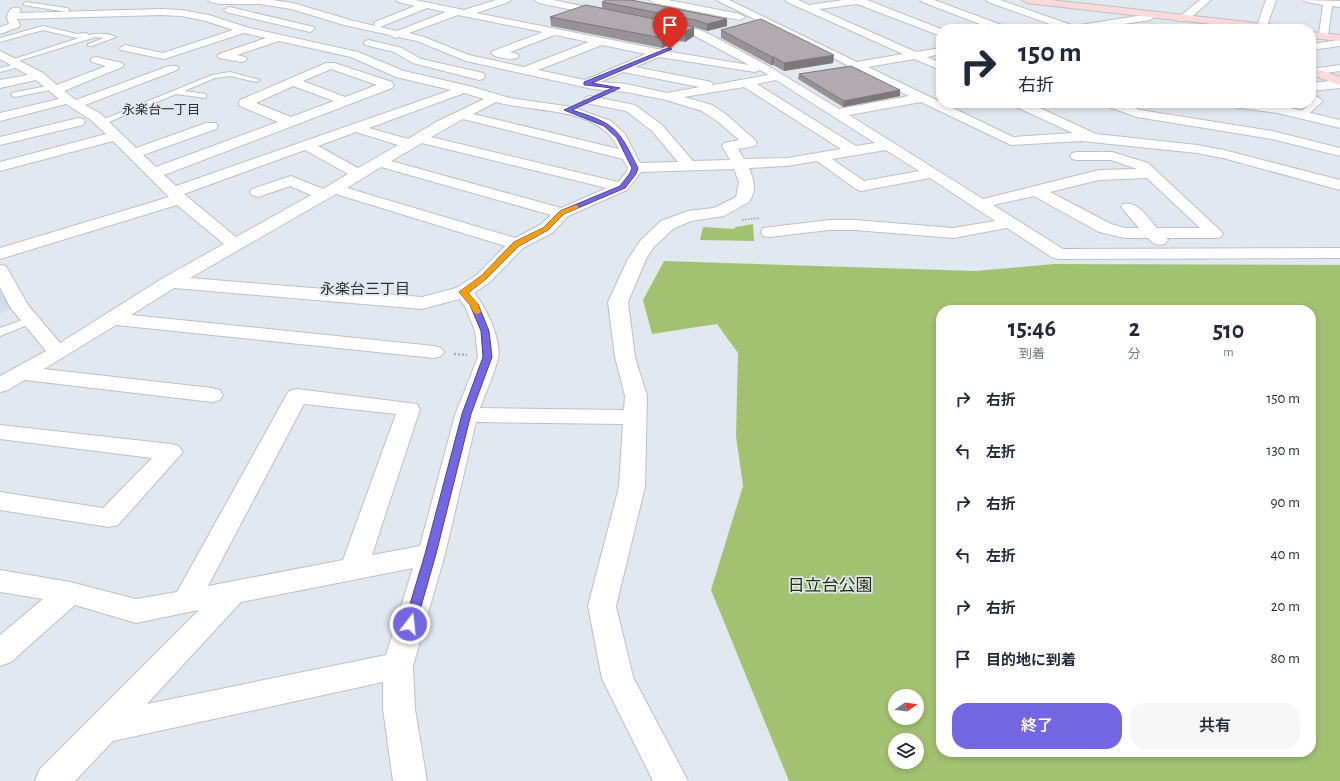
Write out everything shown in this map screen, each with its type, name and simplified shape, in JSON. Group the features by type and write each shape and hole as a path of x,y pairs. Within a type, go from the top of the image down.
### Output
{"street":[{"path":"0,31 15,25 12,20 13,14 24,2 37,0"},
{"path":"221,0 260,1 293,6 328,18 403,32"},
{"path":"401,0 658,53 751,69 766,69"},
{"path":"439,0 379,24 438,45 456,55 519,66 587,85 618,88 668,97 707,108 722,118 750,143 729,146 740,165 747,182 744,199 718,213 688,216 667,225 647,244 637,259 618,302 625,357 636,396 632,487 602,606 618,679 671,781"},
{"path":"370,43 460,12 506,0"},
{"path":"539,0 617,16"},
{"path":"654,0 763,18"},
{"path":"721,0 763,18 936,105"},
{"path":"808,8 859,0 936,31"},
{"path":"925,0 990,24"},
{"path":"991,0 1060,24"},
{"path":"1009,0 1222,24"},
{"path":"1027,0 1154,17 1226,24"},
{"path":"1106,0 1175,24"},
{"path":"1183,19 1206,0"},
{"path":"1262,24 1271,0"},
{"path":"1308,0 1340,4"},
{"path":"532,9 552,2"},
{"path":"534,28 606,2"},
{"path":"1324,34 1328,2"},
{"path":"161,12 177,4"},
{"path":"120,8 177,4 245,13 320,32"},
{"path":"791,5 808,8 936,65"},
{"path":"0,11 13,14 161,12 181,13 210,18 244,30 338,50 381,65 400,74 464,89 509,102 567,110 594,119 606,124 620,137 632,162 633,174 622,187 562,213 546,229 517,244 484,278 463,292 422,303 170,282"},
{"path":"499,21 518,14"},
{"path":"1107,24 1154,17"},
{"path":"1153,24 1154,17"},
{"path":"737,27 763,18"},
{"path":"655,24 696,32 766,69 1058,254 1340,253"},
{"path":"125,48 164,56 200,43 244,30"},
{"path":"519,66 497,53 553,32"},
{"path":"693,41 722,32"},
{"path":"1316,34 1340,37"},
{"path":"1316,35 1340,37"},
{"path":"241,59 223,56 278,38"},
{"path":"184,39 200,43"},
{"path":"0,254 177,196 306,145 464,89 487,79 417,61 398,50 355,40"},
{"path":"501,77 519,66 601,41"},
{"path":"1316,47 1340,43"},
{"path":"567,110 587,85 622,68 679,46"},
{"path":"612,60 639,49"},
{"path":"832,69 936,52"},
{"path":"7,59 38,76 101,122 177,196 235,245"},
{"path":"54,89 118,65 96,60"},
{"path":"154,173 291,122 388,85 330,65 245,103 291,122"},
{"path":"0,117 72,102 173,68"},
{"path":"622,68 719,87"},
{"path":"1316,71 1340,68"},
{"path":"1316,73 1340,82"},
{"path":"668,97 745,82 794,75"},
{"path":"0,84 38,76"},
{"path":"294,82 346,101"},
{"path":"745,82 854,151"},
{"path":"1316,86 1340,82"},
{"path":"587,85 630,108 657,128 689,166"},
{"path":"0,384 58,353 170,282 414,141 495,98"},
{"path":"838,114 922,98"},
{"path":"943,108 1011,141 1082,137 1197,148 1340,185"},
{"path":"1030,108 1095,138"},
{"path":"1135,143 1138,108 1272,135 1340,152"},
{"path":"1271,108 1340,124"},
{"path":"461,115 632,162 689,166 787,162 888,145"},
{"path":"0,141 78,122"},
{"path":"134,153 211,126"},
{"path":"356,128 622,187"},
{"path":"0,167 116,136"},
{"path":"306,145 358,174"},
{"path":"1035,190 1105,228 1125,233 1216,233 1143,166 1112,156 1077,156"},
{"path":"820,157 861,186 932,173"},
{"path":"378,162 562,213"},
{"path":"980,204 1099,175 1151,173"},
{"path":"258,192 291,181 517,244"},
{"path":"1129,207 1173,254"},
{"path":"775,231 829,225 855,225 953,233 1009,223"},
{"path":"0,270 20,307 58,353"},
{"path":"410,781 399,710 398,666 431,554 466,414 488,357 485,331 474,304 463,292"},
{"path":"113,319 434,352"},
{"path":"22,373 212,395"},
{"path":"186,601 297,396 409,408 354,568"},
{"path":"466,414 634,417"},
{"path":"0,432 171,452 110,518 0,501"},
{"path":"0,581 70,593 136,611 231,594 354,568 431,554"},
{"path":"0,653 70,593"},
{"path":"52,781 204,624 231,594"},
{"path":"103,728 398,666"}],"lane":[{"path":"24,2 67,10"},
{"path":"0,40 43,28 77,36 92,36"},
{"path":"0,70 7,59 96,35 113,37 90,45"},
{"path":"101,122 214,76 230,74 256,80"},
{"path":"15,95 54,89"},
{"path":"174,92 203,96"},
{"path":"1302,115 1310,108"},
{"path":"0,332 31,320"}],"path":[{"path":"741,220 769,216 779,218 775,231"},
{"path":"434,352 488,357"}],"shaded area":[{"path":"0,283 14,308 0,313"}],"green space":[{"path":"753,224 754,241 700,240 703,227 734,229 736,227"},
{"name":"日立台公園","path":"664,261 976,271 1054,264 1340,265 1340,781 789,781 711,590 743,486 736,436 738,353 717,324 652,334 643,300"}],"building":[{"path":"606,0 631,0 727,19 707,24 696,20 602,2"},
{"path":"586,5 694,27 685,32 679,31 662,38 550,17"},
{"path":"761,19 834,55 784,63 721,30"},
{"path":"851,66 900,90 844,101 799,74"}],"slow traffic":[{"path":"477,312 474,304 463,292 484,278 517,244 546,229 562,213 576,207"}],"district":[{"name":"永楽台一丁目","path":"161,109"},
{"name":"永楽台三丁目","path":"365,289"}],"route":[{"path":"410,624 431,554 466,414 488,357 485,331 474,304 463,292 484,278 517,244 546,229 562,213 622,187 633,174 635,168 620,137 606,124 567,110 618,88 586,84 670,49"}]}
